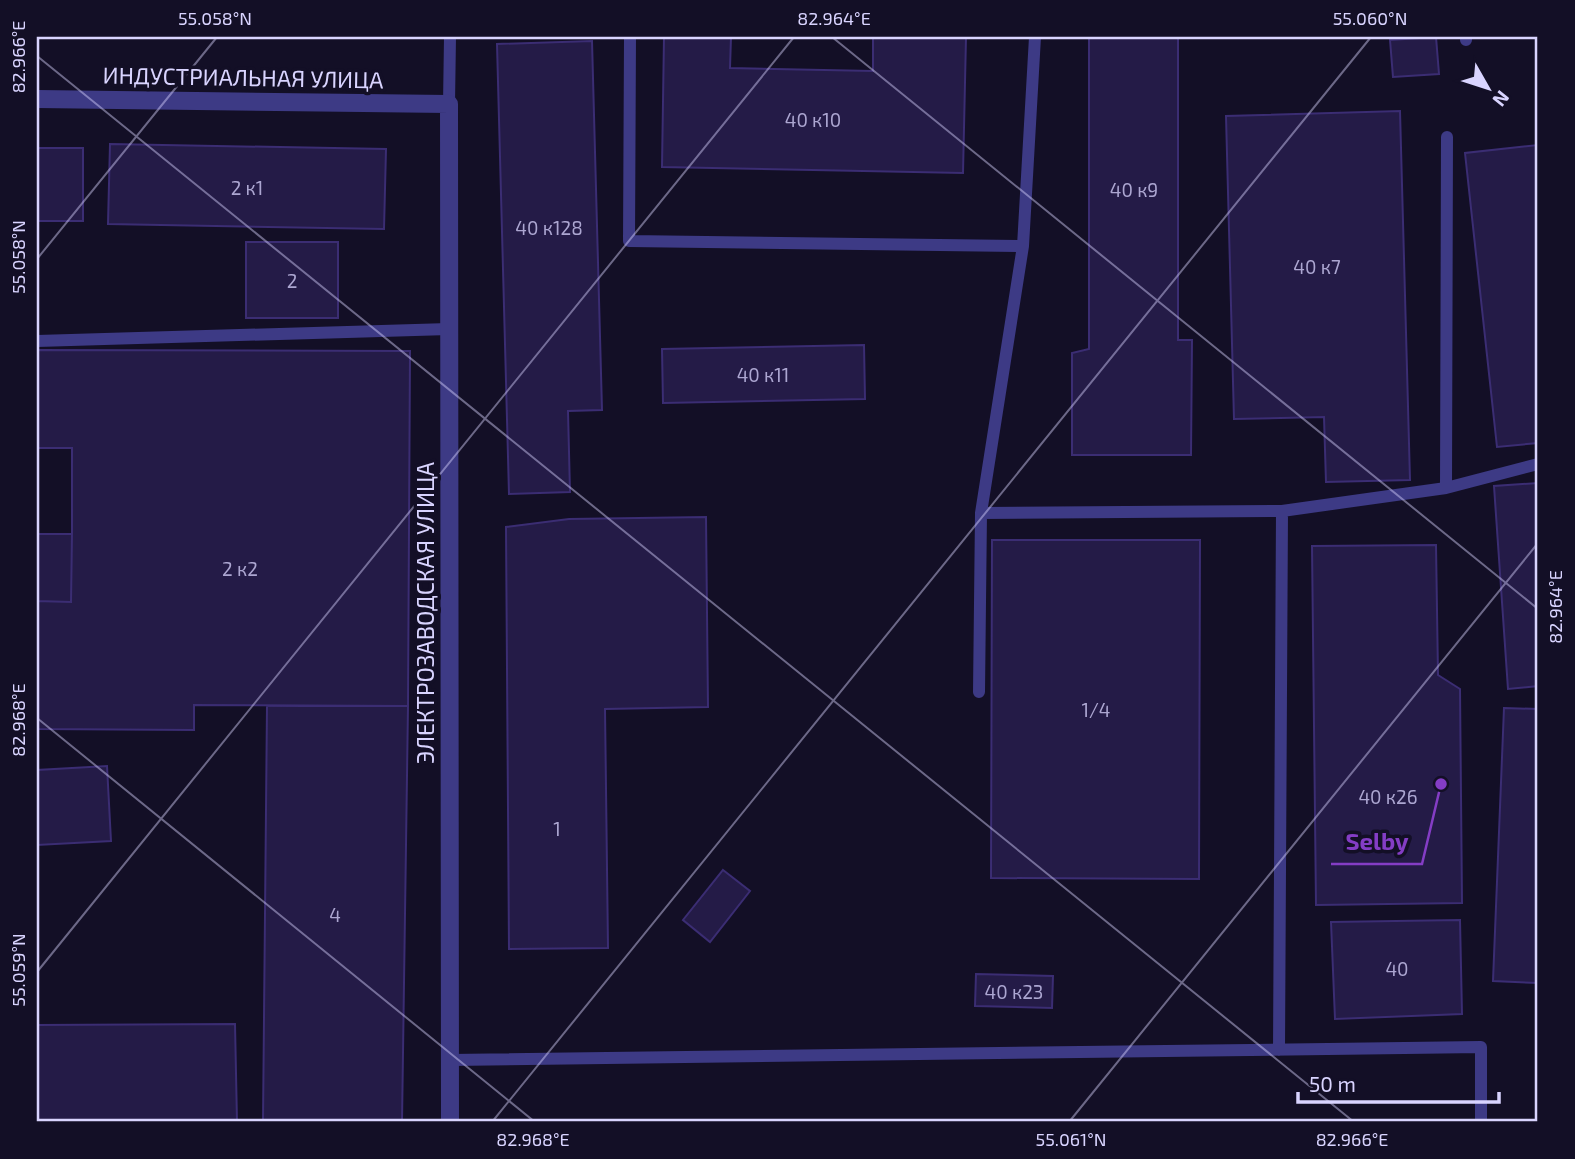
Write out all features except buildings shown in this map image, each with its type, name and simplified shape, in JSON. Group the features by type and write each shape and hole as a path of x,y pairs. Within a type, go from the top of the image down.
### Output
{"street":[{"name":"ИНДУСТРИАЛЬНАЯ УЛИЦА","path":"37,99 449,104"},
{"name":"ЭЛЕКТРОЗАВОДСКАЯ УЛИЦА","path":"449,104 450,1122"}],"lane":[{"path":"449,104 450,37"},
{"path":"630,37 629,241 1023,246"},
{"path":"979,692 981,513 1023,246 1035,37"},
{"path":"1446,488 1447,137"},
{"path":"37,341 449,328"},
{"path":"981,513 1282,511 1446,488 1538,464"},
{"path":"1279,1050 1282,511"},
{"path":"450,1060 1481,1047 1481,1122"}],"place":[{"name":"Selby","path":"1441,784"}]}
